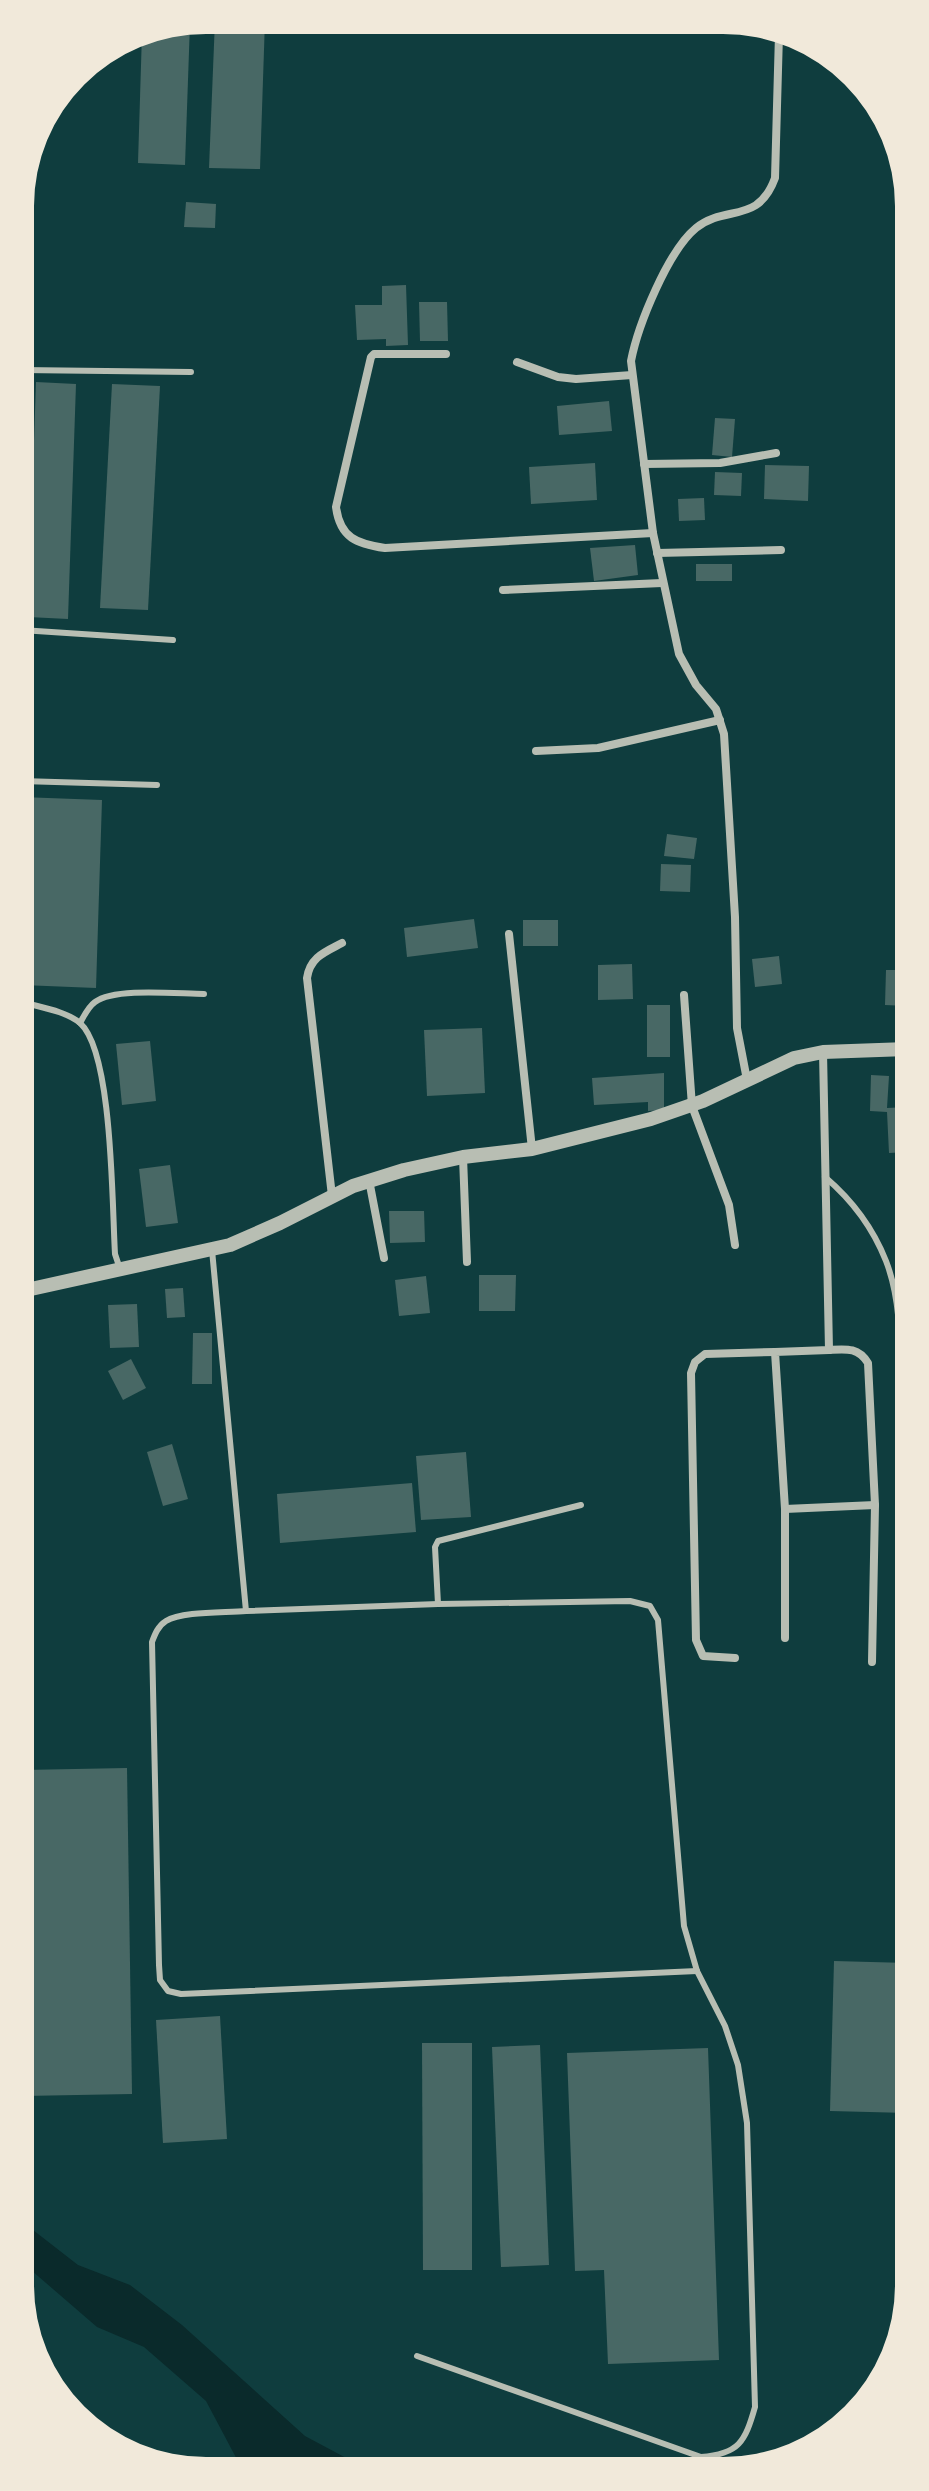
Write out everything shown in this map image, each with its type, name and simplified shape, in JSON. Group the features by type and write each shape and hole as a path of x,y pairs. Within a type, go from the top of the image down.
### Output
{"street":[{"path":"747,1080 738,1041 735,917 724,734 716,709 696,685 679,654 653,533 631,361 636,336 679,246 698,226 758,206 770,194 775,178 779,43"},
{"path":"446,354 374,354 371,357 336,507 344,532 356,541 385,548 653,533"},
{"path":"517,362 558,377 576,379 632,375"},
{"path":"644,464 720,463 776,453"},
{"path":"657,553 781,550"},
{"path":"503,590 662,583"},
{"path":"536,751 598,748 720,720"},
{"path":"509,934 532,1149"},
{"path":"332,1196 307,978 309,966 317,956 342,943"},
{"path":"684,995 692,1106 729,1205 735,1245"},
{"path":"34,1288 212,1250 260,1233 369,1179 463,1157 532,1149 614,1130 692,1106 794,1058 823,1052 895,1049"},
{"path":"823,1052 829,1350"},
{"path":"463,1157 467,1262"},
{"path":"369,1179 384,1258"},
{"path":"735,1658 703,1656 696,1640 691,1373 695,1362 705,1354 852,1349 863,1354 868,1363 875,1505 872,1662"},
{"path":"775,1352 785,1509 785,1638"},
{"path":"785,1509 875,1505"}],"lane":[{"path":"34,370 191,372"},
{"path":"34,631 173,640"},
{"path":"34,781 157,785"},
{"path":"80,1023 87,1010 104,997 204,994"},
{"path":"34,1006 80,1023 91,1040 105,1091 115,1254 120,1269"},
{"path":"825,1177 839,1188 868,1223 887,1262 895,1297"},
{"path":"212,1250 246,1611"},
{"path":"438,1604 435,1547 438,1541 581,1505"},
{"path":"417,2356 701,2457 725,2455 747,2437 755,2407 747,2123 738,2065 725,2026 697,1971 684,1926 658,1620 650,1606 630,1601 438,1604 246,1611 177,1617 156,1630 152,1642 159,1965 160,1980 168,1991 174,1994 697,1971"}],"water":[{"path":"34,2231 78,2265 130,2285 182,2325 305,2436 344,2457 236,2457 206,2401 144,2347 97,2327 34,2273"}],"building":[{"path":"214,34 265,34 260,169 209,168"},
{"path":"190,35 185,165 138,163 142,46"},
{"path":"186,202 216,204 215,228 184,227"},
{"path":"406,285 408,345 386,346 386,339 357,340 355,305 382,305 382,286"},
{"path":"419,302 447,302 448,341 420,341"},
{"path":"36,382 76,384 68,619 34,617"},
{"path":"112,384 160,386 148,610 100,608"},
{"path":"609,401 612,431 559,435 557,406"},
{"path":"715,418 735,419 732,457 712,455"},
{"path":"595,463 597,500 531,504 529,467"},
{"path":"765,465 809,466 808,501 764,499"},
{"path":"715,472 742,473 741,496 714,495"},
{"path":"704,498 705,520 679,521 678,499"},
{"path":"635,545 638,575 594,581 590,548"},
{"path":"696,564 732,564 732,581 696,581"},
{"path":"34,797 102,800 96,988 34,985"},
{"path":"667,834 697,838 694,859 664,856"},
{"path":"661,864 691,865 690,892 660,891"},
{"path":"474,919 478,948 407,957 404,928"},
{"path":"523,920 558,920 558,946 523,946"},
{"path":"779,956 782,984 755,987 752,959"},
{"path":"632,964 633,999 598,1000 598,965"},
{"path":"886,970 895,970 895,1005 885,1005"},
{"path":"647,1005 670,1005 670,1057 647,1057"},
{"path":"482,1028 485,1093 427,1096 424,1030"},
{"path":"150,1041 156,1101 122,1105 116,1044"},
{"path":"664,1073 664,1110 648,1111 648,1102 594,1105 592,1078"},
{"path":"871,1075 889,1076 887,1108 895,1108 895,1153 889,1153 887,1112 870,1111"},
{"path":"170,1165 178,1223 146,1227 139,1169"},
{"path":"389,1211 424,1211 425,1242 390,1243"},
{"path":"479,1275 516,1275 515,1311 479,1311"},
{"path":"426,1276 430,1313 399,1316 395,1280"},
{"path":"183,1288 185,1317 167,1318 165,1289"},
{"path":"137,1304 139,1347 110,1348 108,1305"},
{"path":"193,1333 212,1333 212,1384 192,1384"},
{"path":"131,1359 146,1388 123,1400 108,1371"},
{"path":"172,1444 188,1499 163,1506 147,1452"},
{"path":"466,1452 471,1517 421,1520 416,1456"},
{"path":"412,1483 416,1532 280,1543 277,1494"},
{"path":"127,1768 132,2094 34,2096 34,1770"},
{"path":"834,1961 895,1963 895,2113 830,2111"},
{"path":"220,2016 227,2139 163,2143 156,2020"},
{"path":"422,2043 472,2043 472,2270 423,2270"},
{"path":"540,2045 549,2265 501,2267 492,2047"},
{"path":"708,2048 719,2360 608,2364 604,2270 575,2271 567,2053"}]}
